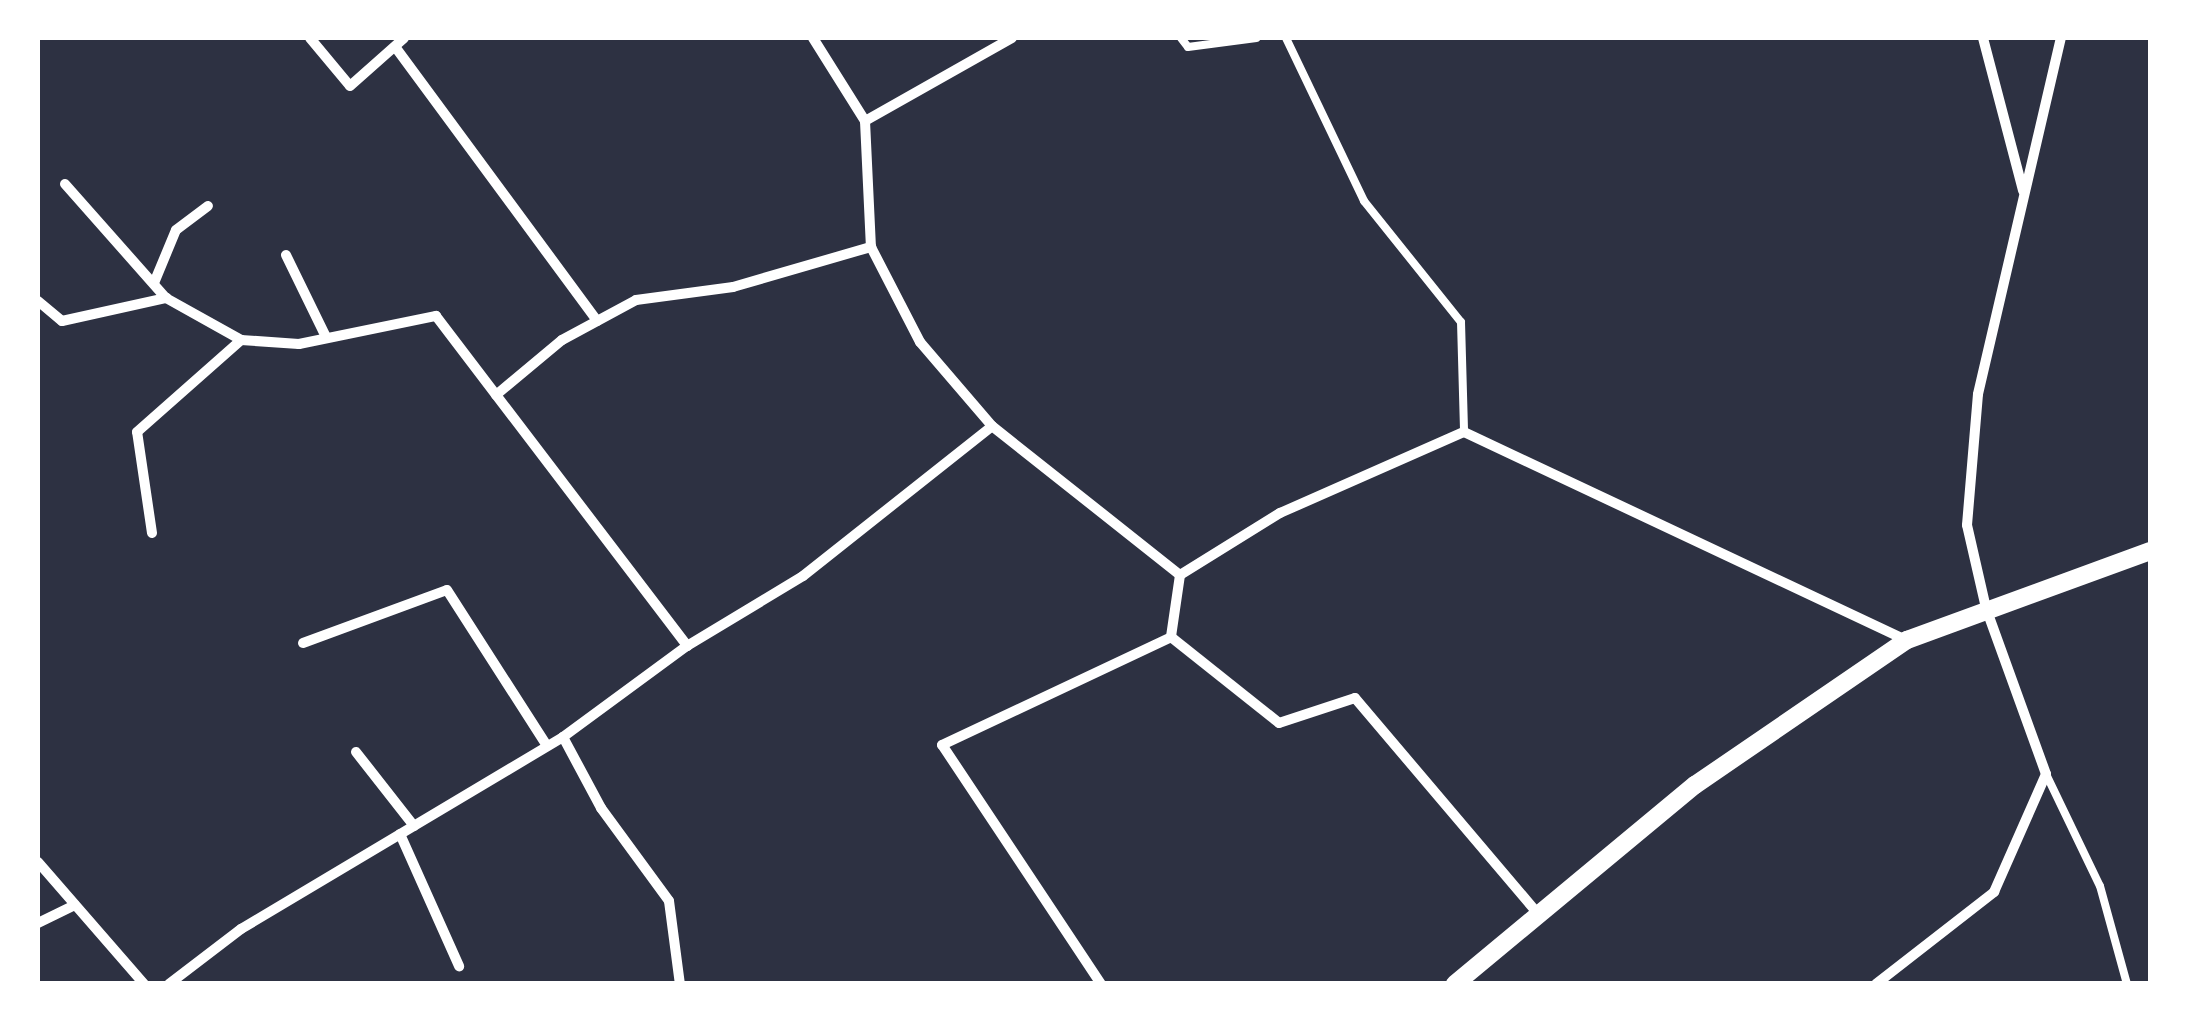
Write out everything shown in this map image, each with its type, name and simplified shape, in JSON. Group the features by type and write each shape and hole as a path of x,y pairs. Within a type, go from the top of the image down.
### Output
{"street":[{"path":"310,38 350,86 404,38"},
{"path":"813,38 865,121 871,246 920,342 992,426 1180,575"},
{"path":"865,121 1012,38"},
{"path":"1984,38 2024,195"},
{"path":"1876,984 1994,892 2046,774 1986,608 1967,525 1976,412 2061,38"},
{"path":"396,48 597,321"},
{"path":"65,184 166,298 241,340 299,344 436,316 687,646"},
{"path":"154,283 176,230 208,206"},
{"path":"496,395 562,340 636,300 733,286 871,246"},
{"path":"286,254 326,337"},
{"path":"38,301 62,320 166,298"},
{"path":"152,533 137,432 241,340"},
{"path":"169,984 241,930 563,737 687,646 802,576 992,426"},
{"path":"1171,637 1180,575 1280,513 1464,432 1907,640"},
{"path":"1455,984 1695,785 1907,640 2150,551"},
{"path":"304,643 447,590 548,746"},
{"path":"1171,637 1280,724 1356,698 1540,916"},
{"path":"1101,984 942,745 1171,637"},
{"path":"563,737 601,808 669,901 680,984"},
{"path":"356,752 414,826"},
{"path":"400,834 460,966"},
{"path":"38,862 144,984"},
{"path":"38,923 75,906"}],"lane":[{"path":"1182,38 1188,46 1256,38"},
{"path":"1286,38 1364,201 1461,322 1464,432"},
{"path":"2046,774 2100,886 2127,984"}]}
